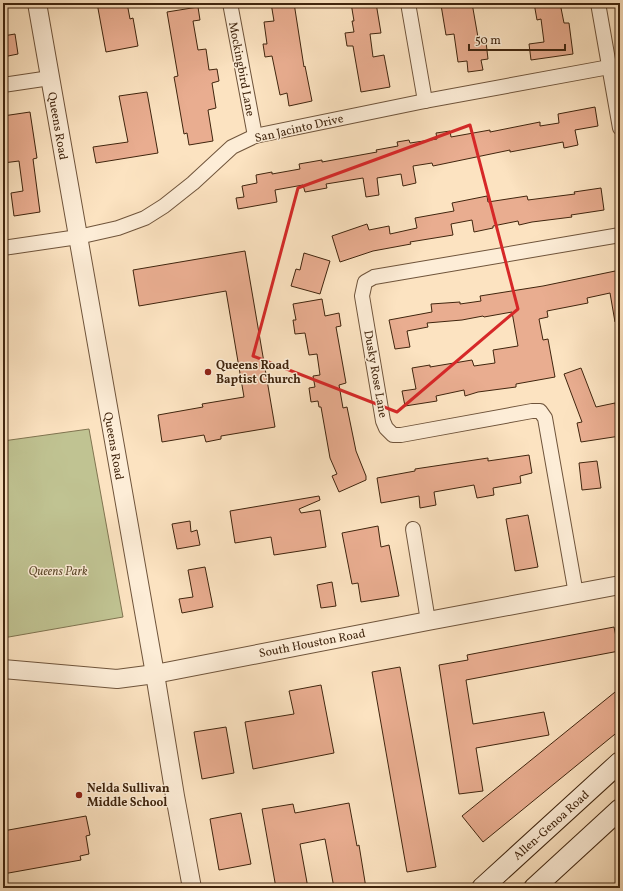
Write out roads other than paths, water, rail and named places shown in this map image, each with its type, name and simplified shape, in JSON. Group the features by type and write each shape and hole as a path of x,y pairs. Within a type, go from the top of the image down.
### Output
{"main road":[{"name":"Allen-Genoa Road","path":"482,888 620,762"},
{"path":"534,888 620,809"}],"street":[{"name":"Queens Road","path":"37,3 192,888"},
{"name":"Mockingbird Lane","path":"230,3 255,136"},
{"path":"408,3 425,101"},
{"path":"598,3 615,66 620,128"},
{"name":"San Jacinto Drive","path":"3,248 78,238 118,228 145,218 164,206 193,183 232,147 255,136 425,101 615,66"},
{"path":"3,85 50,78"},
{"name":"Dusky Rose Lane","path":"576,594 545,418 540,411 532,411 401,435 393,435 386,428 383,421 362,296 366,282 374,277 620,235"},
{"path":"413,530 428,621"},
{"name":"South Houston Road","path":"3,669 117,679 155,674 620,585"}],"place":[{"name":"Queens Road Baptist Church","path":"208,372"},
{"name":"Nelda Sullivan Middle School","path":"79,795"}],"park label":[{"name":"Queens Park","path":"58,571"}]}
